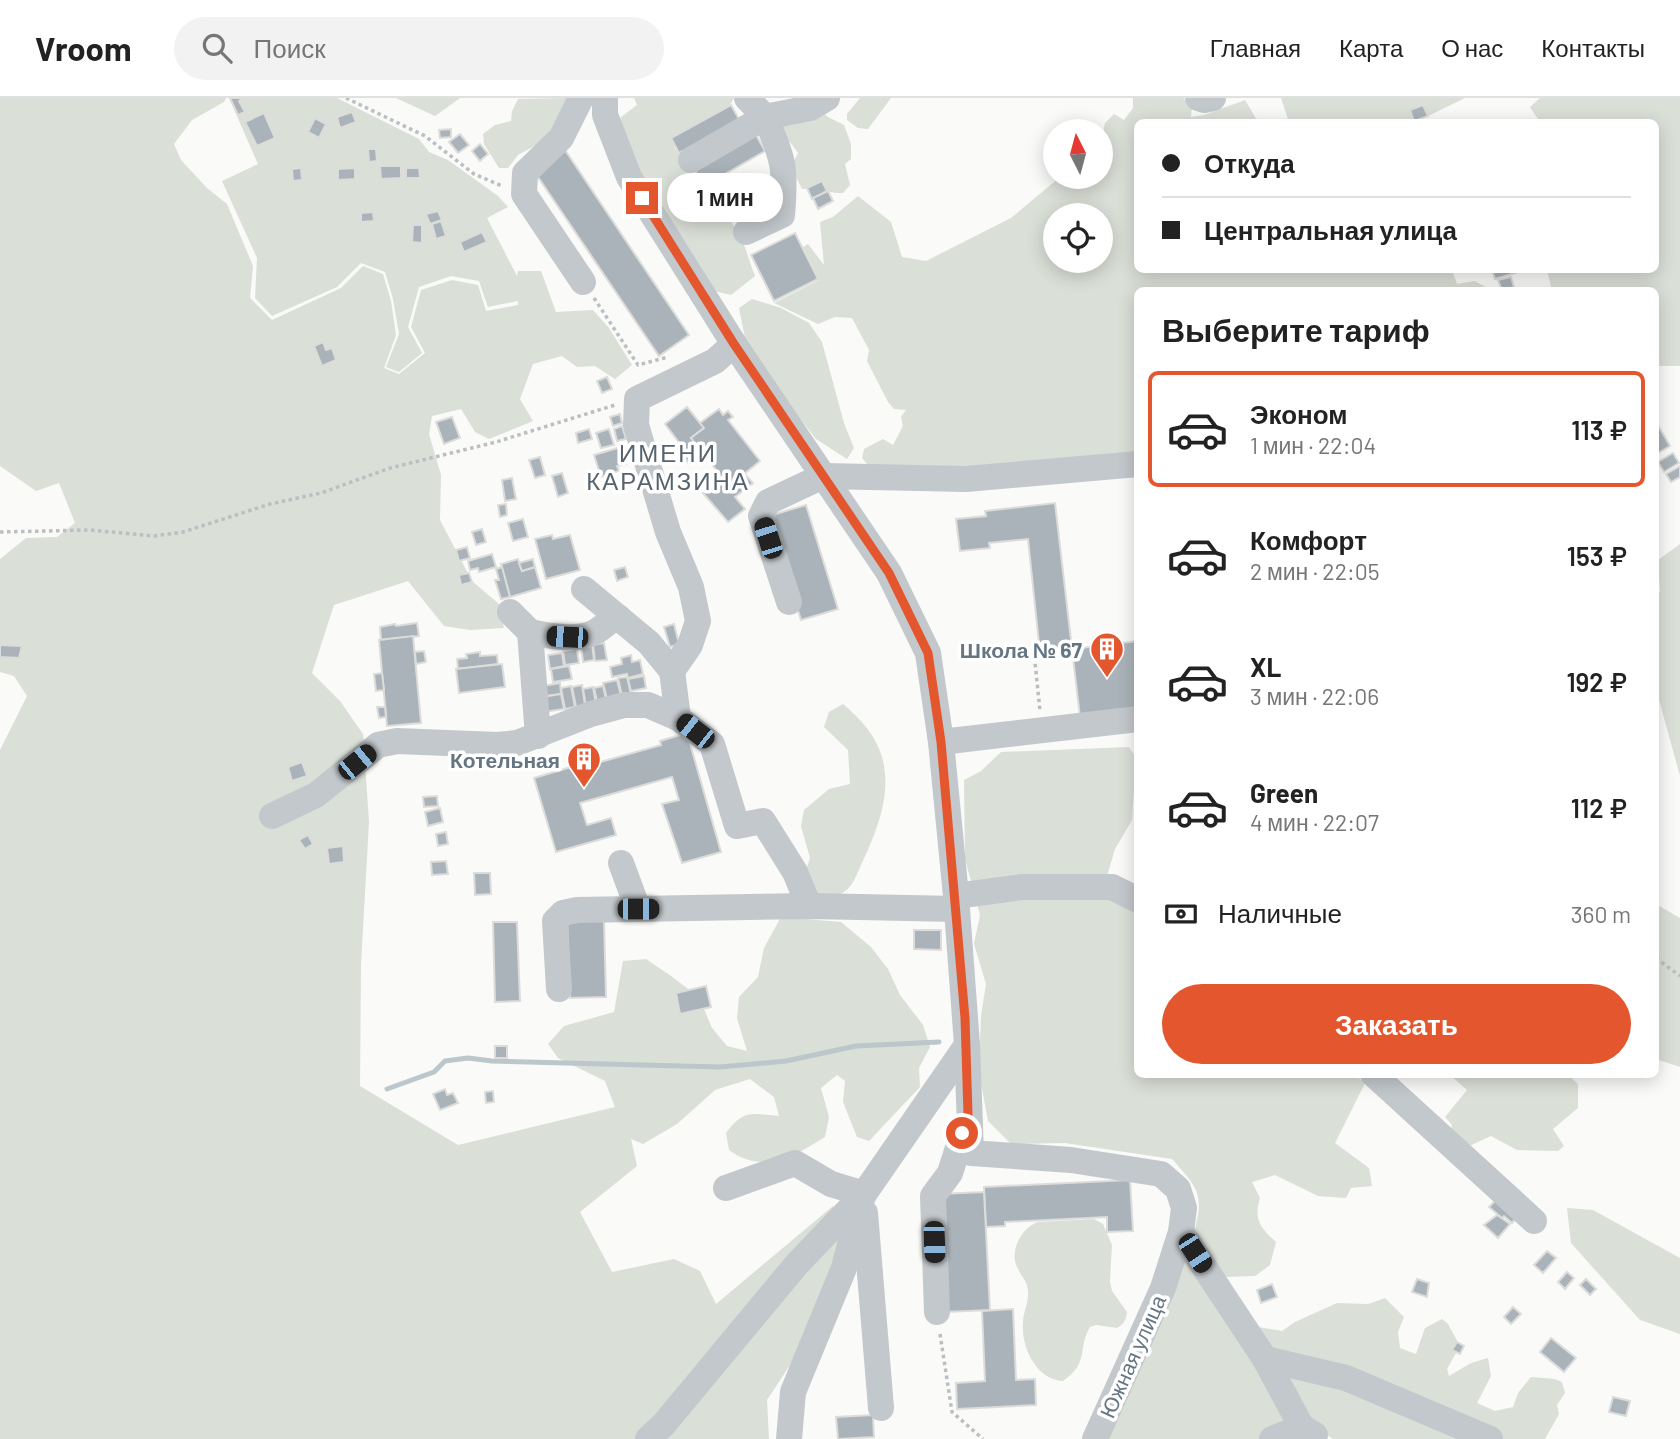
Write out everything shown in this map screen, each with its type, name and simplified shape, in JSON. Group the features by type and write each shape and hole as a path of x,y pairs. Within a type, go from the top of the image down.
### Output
{"street":[{"path":"581,98 561,138 525,173 524,194 583,282"},
{"path":"606,98 606,115 629,177 734,344 889,573 928,653 941,742 956,902 967,1045 971,1153 1071,1160 1161,1174 1178,1189 1184,1208 1181,1232 1265,1359 1311,1435 1272,1439"},
{"path":"691,160 756,108 810,108 827,98"},
{"path":"1198,98 1213,98"},
{"path":"746,232 782,215 784,168 780,151 756,108"},
{"path":"672,671 690,645 698,621 691,586 668,532 636,425 637,399 715,361 734,344"},
{"path":"789,602 761,516 768,502 823,476 962,479 1134,464"},
{"path":"584,589 649,643 672,671 678,718"},
{"path":"510,611 530,632 552,636 585,635 595,632 618,617"},
{"path":"530,632 538,736"},
{"path":"272,816 316,795 378,745 397,741 497,745 517,743 624,705 648,705 678,718 712,744 737,826 763,821 795,872 809,906"},
{"path":"941,742 1134,719"},
{"path":"621,863 638,909"},
{"path":"559,989 555,921 563,913 577,910 956,902 1022,887 1112,887 1134,898"},
{"path":"648,1439 664,1424 797,1264 864,1194 967,1045"},
{"path":"1377,1078 1534,1221"},
{"path":"937,1312 933,1196 950,1173 968,1114"},
{"path":"726,1188 795,1163 831,1184 864,1194"},
{"path":"864,1194 881,1408"},
{"path":"789,1439 793,1392 844,1268 864,1194"},
{"name":"Южная улица","path":"1095,1439 1163,1288 1181,1232"},
{"path":"1265,1359 1346,1378 1490,1439"}],"path":[{"path":"346,98 425,136 474,174 524,194"},
{"path":"583,282 638,365 678,355"},
{"path":"0,531 90,530 154,536 183,532 271,504 321,493 390,468 496,442 637,399"},
{"path":"1033,643 1042,730"},
{"path":"1659,960 1680,976"},
{"path":"937,1312 952,1412 983,1439"}],"shaded area":[{"path":"0,98 226,98 224,102 192,120 174,144 181,160 207,188 227,204 253,266 250,298 272,320 341,288 363,266 383,274 391,301 396,335 384,368 399,374 425,353 411,327 421,290 452,280 478,285 486,311 518,305 518,301 488,307 479,281 451,276 419,287 408,327 422,353 399,372 386,367 399,334 385,272 361,263 337,287 272,316 255,298 257,258 222,181 258,164 229,98 337,98 419,139 429,152 448,160 498,196 508,207 487,218 517,276 518,271 541,271 556,312 593,310 609,328 632,365 615,379 595,366 577,367 562,356 533,364 520,399 533,421 489,439 475,432 461,409 432,416 429,434 441,475 440,520 472,581 499,604 504,628 470,630 444,626 408,581 334,605 312,673 340,701 363,734 369,822 361,964 360,1086 458,1145 615,1107 605,1081 558,1058 548,1044 564,1026 614,1012 623,961 646,959 671,976 699,997 712,1028 727,1046 747,1051 737,1018 739,997 758,977 764,948 781,917 841,922 871,947 888,969 900,995 923,1025 930,1047 919,1068 920,1087 869,1141 857,1137 843,1102 845,1081 837,1075 821,1088 829,1117 825,1137 802,1151 778,1160 754,1161 742,1157 729,1150 726,1133 732,1125 750,1114 779,1116 774,1097 750,1079 715,1090 677,1124 643,1144 631,1139 637,1166 580,1212 612,1272 674,1259 700,1271 716,1304 833,1206 844,1229 811,1333 767,1400 769,1439 0,1439 0,750 27,696 14,676 0,672 0,559 26,538 57,537 75,523 59,483 36,491 0,466"},
{"path":"396,98 460,98 435,116"},
{"path":"567,98 550,131 538,144 518,155 508,168 499,168 484,144 483,134 495,125 511,121 518,99"},
{"path":"634,98 734,98 729,106 676,138 674,147 727,216 744,244 755,276 731,295 714,291 632,175 620,118 637,105"},
{"path":"860,98 891,98 868,129 858,128 847,120 847,114"},
{"path":"1133,98 1183,98 1192,107 1191,117 1245,100 1256,119 1134,119 1134,273 1453,273 1457,284 1475,281 1486,287 1134,287 1134,454 1017,466 869,466 862,458 864,449 883,439 893,445 903,426 901,417 906,410 894,409 888,402 867,361 869,350 852,318 835,317 818,324 774,303 819,280 803,247 808,244 824,265 820,222 833,217 858,196 891,222 902,257 926,261 1011,218 1046,189 1113,189 1113,119 1109,119 1114,114 1124,120 1133,108"},
{"path":"1281,98 1465,98 1422,119 1288,119"},
{"path":"1540,98 1680,98 1680,366 1659,366 1659,287 1551,287 1548,273 1659,273 1659,119 1538,119 1530,107"},
{"path":"820,110 844,125 851,144 851,159 845,164 850,185 843,193 814,188 802,189 791,167 798,153 790,142 779,136 779,118"},
{"path":"752,299 781,308 809,323 822,342 844,423 854,448 847,459 816,439 759,367 746,343 739,308"},
{"path":"1680,544 1680,776 1659,700 1659,559"},
{"path":"843,704 863,724 879,748 884,766 885,792 871,842 851,885 838,896 813,901 804,876 810,858 801,826 804,810 829,789 850,784 848,750 824,727 829,712"},
{"path":"1129,747 1134,755 1132,820 1115,849 1102,893 1134,906 1134,1078 1359,1078 1365,1083 1335,1143 1369,1168 1372,1186 1351,1188 1346,1198 1318,1196 1275,1175 1252,1182 1260,1198 1257,1212 1260,1223 1276,1242 1270,1265 1255,1276 1224,1277 1194,1232 1199,1209 1196,1192 1188,1177 1172,1159 1065,1143 1011,1144 988,1121 979,1072 981,1016 986,984 974,944 980,915 965,859 964,780 981,771 1001,752"},
{"path":"1659,906 1680,918 1680,1067 1659,1060"},
{"path":"1453,1078 1571,1078 1578,1084 1578,1108 1553,1129 1564,1146 1558,1151 1517,1150 1491,1136 1467,1147 1450,1133 1452,1125 1445,1117 1467,1090"},
{"path":"1567,1208 1593,1210 1680,1258 1680,1334 1640,1320 1571,1243"},
{"path":"1094,1219 1103,1224 1112,1245 1110,1281 1112,1291 1127,1312 1126,1317 1117,1328 1096,1325 1090,1327 1077,1368 1063,1381 1053,1379 1038,1369 1025,1342 1023,1319 1028,1291 1015,1261 1016,1247 1022,1234 1038,1222"},
{"path":"1181,1254 1258,1358 1288,1424 1262,1439 1101,1439"},
{"path":"1385,1298 1404,1317 1398,1332 1400,1348 1416,1354 1425,1328 1442,1319 1448,1324 1460,1346 1447,1369 1449,1376 1471,1363 1488,1358 1491,1376 1477,1403 1495,1411 1513,1407 1518,1393 1531,1377 1562,1382 1565,1393 1557,1405 1559,1414 1545,1439 1503,1439 1269,1354 1258,1327 1282,1331 1295,1322 1337,1303 1368,1304"},
{"path":"1288,1369 1476,1439 1333,1439 1305,1420 1281,1370"}],"building":[{"path":"230,98 244,98 239,101 245,112 238,115"},
{"path":"731,105 740,121 679,153 671,138"},
{"path":"1423,105 1428,116 1413,119 1410,110"},
{"path":"352,112 356,122 340,128 337,117"},
{"path":"264,113 275,138 257,146 245,122"},
{"path":"315,118 326,124 319,138 308,132"},
{"path":"451,129 451,137 440,138 439,130"},
{"path":"460,134 469,145 458,153 449,142"},
{"path":"756,135 765,151 704,186 695,170"},
{"path":"480,144 488,154 480,161 472,151"},
{"path":"368,149 376,149 377,161 369,162"},
{"path":"565,150 689,335 659,356 534,171"},
{"path":"380,166 401,166 401,178 381,179"},
{"path":"301,168 302,180 293,181 292,169"},
{"path":"355,168 355,179 338,180 338,169"},
{"path":"406,168 419,168 420,178 406,178"},
{"path":"768,179 776,196 727,221 718,204"},
{"path":"822,181 827,191 812,199 807,188"},
{"path":"828,191 833,201 818,209 813,198"},
{"path":"438,211 442,220 430,224 426,214"},
{"path":"373,212 374,221 361,222 361,213"},
{"path":"441,221 446,236 436,239 432,224"},
{"path":"413,225 422,225 422,243 412,242"},
{"path":"482,232 487,242 464,252 460,242"},
{"path":"795,233 818,279 774,301 751,255"},
{"path":"1493,273 1515,273 1495,279"},
{"path":"1511,277 1514,287 1501,287 1498,280"},
{"path":"323,342 326,350 332,348 336,360 322,366 314,346"},
{"path":"607,377 612,389 602,393 597,381"},
{"path":"687,407 704,428 691,438 702,451 688,462 680,452 684,449 665,424"},
{"path":"719,409 723,415 728,411 733,417 728,420 760,461 729,486 691,438 704,428 700,423"},
{"path":"620,414 622,423 613,426 610,417"},
{"path":"452,417 460,438 444,444 436,422"},
{"path":"622,426 626,439 617,441 614,429"},
{"path":"1659,427 1670,446 1659,452"},
{"path":"589,429 592,439 578,443 576,433"},
{"path":"609,429 614,445 601,448 596,433"},
{"path":"621,447 626,464 617,466 619,471 601,477 594,455"},
{"path":"1673,453 1679,463 1664,472 1659,461"},
{"path":"540,457 545,475 535,478 529,460"},
{"path":"1680,466 1680,477 1671,482 1666,474"},
{"path":"562,473 568,493 558,497 552,476"},
{"path":"744,473 753,483 735,497 745,509 728,522 703,493 722,477 729,486"},
{"path":"512,478 516,499 505,501 502,480"},
{"path":"1055,503 1072,649 1040,653 1028,539 989,543 990,548 960,551 956,519 986,516 985,511"},
{"path":"506,504 507,515 500,517 498,505"},
{"path":"806,505 838,609 801,620 769,516"},
{"path":"523,519 528,537 513,541 508,523"},
{"path":"482,529 486,542 476,545 472,532"},
{"path":"552,535 553,539 570,535 580,570 546,579 535,539"},
{"path":"467,547 470,558 459,561 456,550"},
{"path":"492,554 496,567 479,572 478,568 470,570 468,561"},
{"path":"518,559 522,571 535,567 541,588 510,597 501,564"},
{"path":"533,559 535,567 522,571 519,563"},
{"path":"502,567 510,597 501,599 495,580 499,580 496,569"},
{"path":"625,567 628,577 617,581 614,570"},
{"path":"469,573 472,582 461,585 459,575"},
{"path":"417,623 419,636 381,640 380,627"},
{"path":"674,624 679,644 670,647 664,627"},
{"path":"413,636 421,723 387,726 379,640"},
{"name":"Школа № 67","path":"1134,641 1134,710 1080,717 1072,649"},
{"path":"604,643 607,660 595,661 593,645"},
{"path":"592,644 594,660 583,662 581,645"},
{"path":"0,645 22,646 19,658 0,657"},
{"path":"577,649 579,663 565,665 563,651"},
{"path":"424,651 426,662 416,664 415,652"},
{"path":"480,652 480,656 497,655 498,664 458,669 457,659 467,658 466,654"},
{"path":"562,653 564,666 550,669 548,655"},
{"path":"631,655 632,662 640,660 643,674 628,678 627,674 612,677 610,667 622,664 621,658"},
{"path":"502,664 505,687 459,693 456,669"},
{"path":"569,666 572,679 553,682 551,669"},
{"path":"382,673 384,690 376,691 374,674"},
{"path":"644,676 646,688 631,691 628,679"},
{"path":"627,677 631,694 622,696 618,678"},
{"path":"617,680 621,696 607,699 603,683"},
{"path":"560,683 561,694 545,696 543,686"},
{"path":"582,685 585,705 576,707 572,687"},
{"path":"571,686 575,707 565,709 561,688"},
{"path":"603,686 606,699 597,701 594,688"},
{"path":"593,687 596,704 586,706 583,689"},
{"path":"561,694 564,709 544,712 542,697"},
{"path":"377,707 385,707 386,717 379,718"},
{"name":"Котельная","path":"687,733 721,852 682,863 662,804 679,800 672,777 580,803 587,825 611,818 616,835 556,852 534,778 661,745 660,741"},
{"path":"302,762 307,776 292,781 288,767"},
{"path":"437,796 438,806 424,807 423,797"},
{"path":"440,808 443,822 428,826 425,812"},
{"path":"446,832 448,844 438,846 436,834"},
{"path":"308,835 313,844 305,849 299,840"},
{"path":"343,846 344,862 329,864 327,848"},
{"path":"446,861 448,874 432,875 431,862"},
{"path":"474,873 490,873 491,894 475,895"},
{"path":"604,919 606,997 570,998 567,920"},
{"path":"493,922 517,922 520,1001 495,1002"},
{"path":"914,930 941,930 941,950 914,949"},
{"path":"706,986 711,1007 680,1014 676,993"},
{"path":"495,1046 507,1046 507,1058 495,1058"},
{"path":"445,1089 447,1095 453,1093 458,1103 440,1110 433,1094"},
{"path":"493,1091 494,1102 486,1103 485,1092"},
{"path":"1130,1180 1133,1231 1107,1232 1107,1217 1005,1222 1005,1226 986,1227 984,1187"},
{"path":"984,1192 990,1310 945,1312 940,1194"},
{"path":"1497,1199 1517,1217 1512,1223 1489,1207"},
{"path":"1497,1215 1510,1224 1498,1238 1484,1225"},
{"path":"1547,1251 1556,1258 1543,1273 1534,1265"},
{"path":"1567,1272 1574,1278 1565,1289 1558,1282"},
{"path":"1417,1279 1429,1283 1427,1297 1412,1292"},
{"path":"1586,1279 1596,1289 1590,1295 1580,1285"},
{"path":"1272,1284 1277,1297 1261,1303 1257,1290"},
{"path":"1513,1307 1521,1314 1511,1324 1504,1317"},
{"path":"1013,1309 1016,1380 1035,1379 1036,1405 957,1409 956,1383 985,1381 982,1311"},
{"path":"1551,1338 1576,1358 1564,1372 1540,1352"},
{"path":"1457,1342 1464,1346 1460,1354 1452,1350"},
{"path":"1613,1397 1630,1401 1626,1416 1609,1412"},
{"path":"873,1415 874,1437 838,1439 836,1417"}],"waterway":[{"path":"387,1089 434,1072 445,1061 468,1058 492,1061 720,1067 786,1061 856,1046 939,1042"}],"place":[{"name":"Школа № 67","path":"1107,679"},
{"name":"Котельная","path":"584,789"}],"district":[{"name":"ИМЕНИ КАРАМЗИНА","path":"668,466"}],"route":[{"path":"642,198 734,344 889,573 928,653 941,742 955,881 967,1045 968,1114 962,1133"}]}
